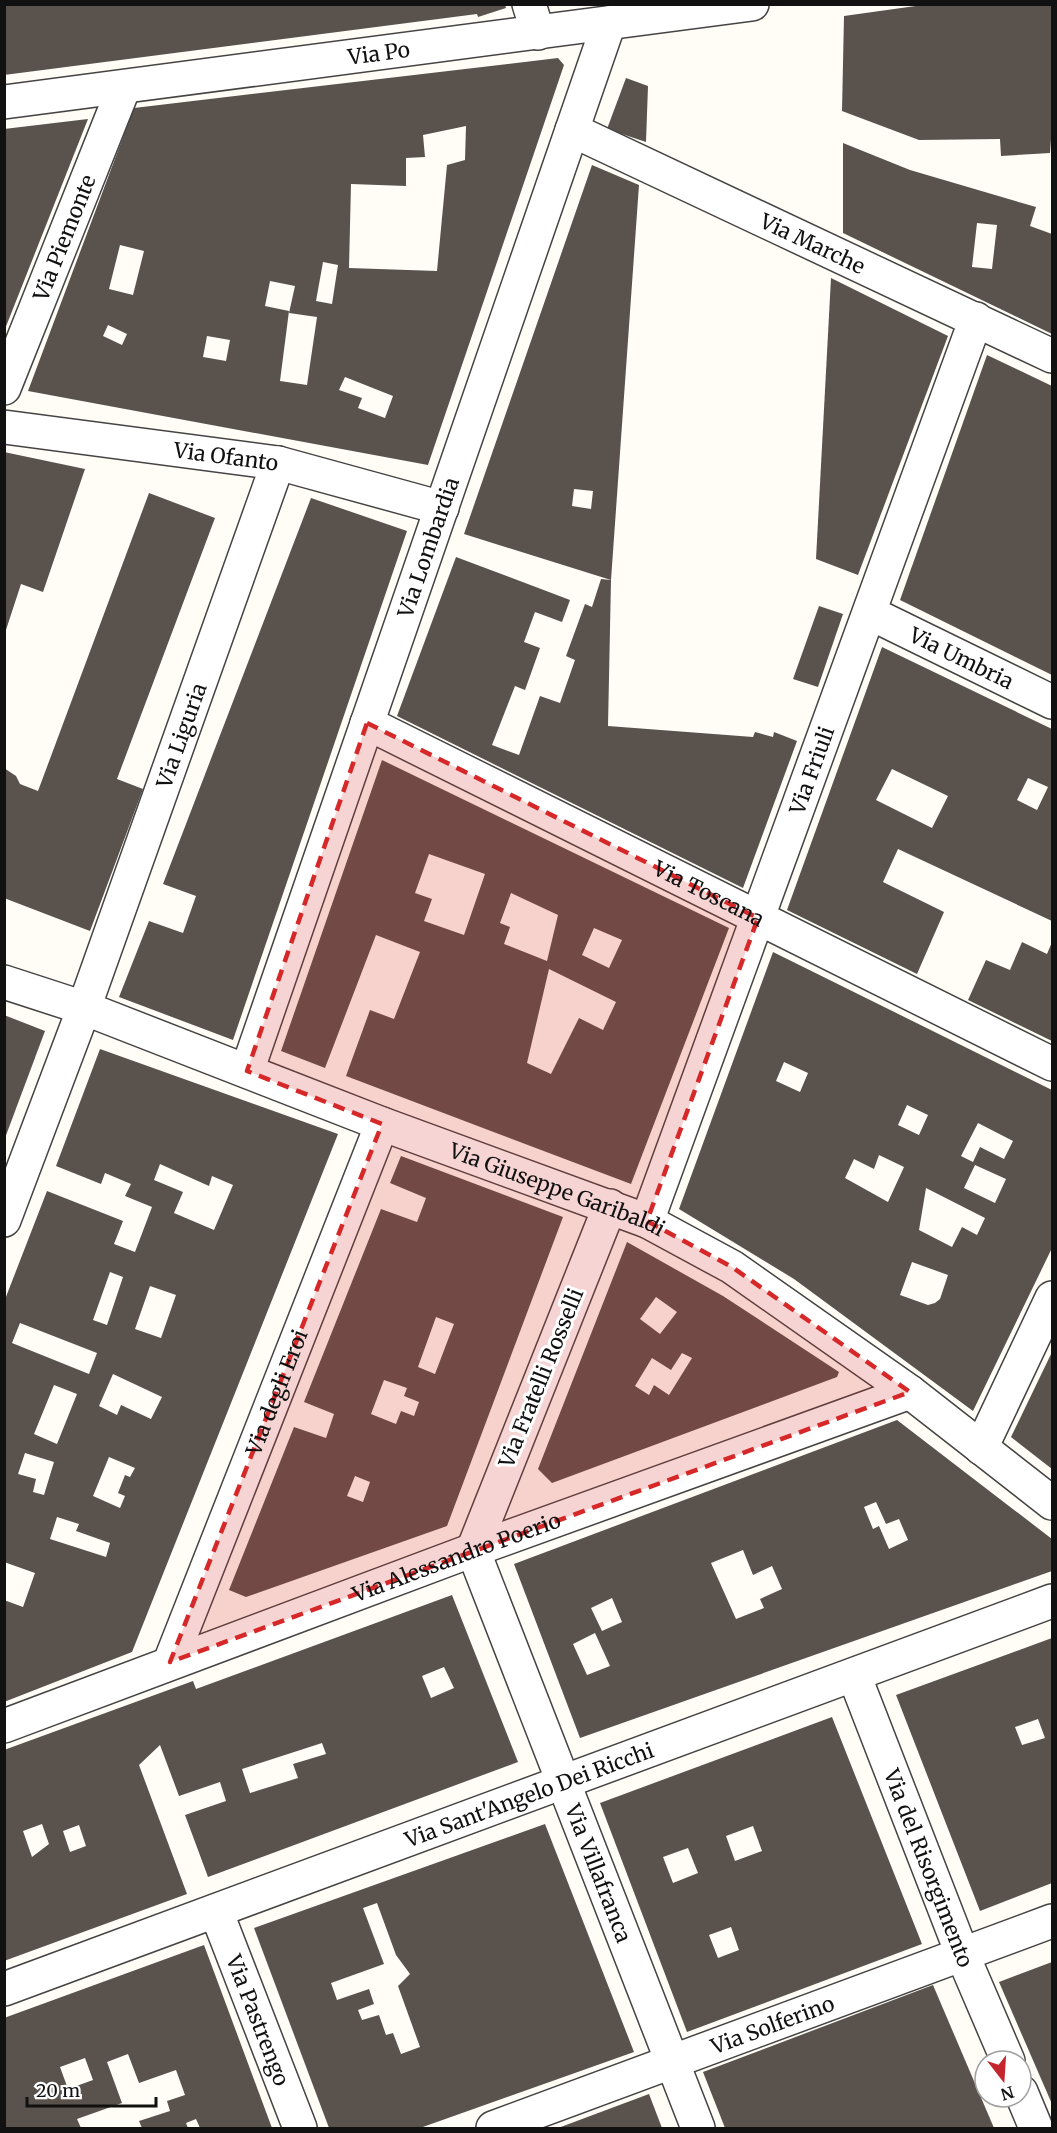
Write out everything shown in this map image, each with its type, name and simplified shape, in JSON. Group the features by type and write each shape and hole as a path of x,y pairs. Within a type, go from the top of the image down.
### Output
{"street":[{"name":"Via Po","path":"4,102 124,87 533,19 609,23 752,4"},
{"name":"Via Lombardia","path":"247,1071 609,23"},
{"name":"Via Piemonte","path":"4,388 124,87"},
{"name":"Via Marche","path":"572,130 1053,356"},
{"name":"Via Friuli","path":"647,1221 976,319"},
{"name":"Via Ofanto","path":"4,427 278,463 442,508"},
{"name":"Via Liguria","path":"4,1220 84,1008 278,463"},
{"name":"Via Umbria","path":"870,613 1053,702"},
{"name":"Via Toscana","path":"367,723 1053,1064"},
{"name":"Via Giuseppe Garibaldi","path":"4,982 84,1008 382,1124 647,1221 732,1267 910,1392 1053,1503"},
{"name":"Via degli Eroi","path":"170,1662 382,1124"},
{"name":"Via Fratelli Rosselli","path":"472,1550 610,1206"},
{"path":"981,1448 1053,1298"},
{"name":"Via Alessandro Poerio","path":"4,1726 472,1550 910,1392"},
{"name":"Via Villafranca","path":"472,1550 698,2128"},
{"name":"Via Sant'Angelo Dei Ricchi","path":"4,1989 1053,1601"},
{"name":"Via del Risorgimento","path":"854,1675 963,1956 1003,2049"},
{"name":"Via Pastrengo","path":"216,1911 300,2128"},
{"name":"Via Solferino","path":"493,2128 1053,1921"},
{"path":"1028,2109 1036,2128"}],"highlighted area":[{"path":"367,723 758,918 647,1221 732,1267 910,1392 170,1662 382,1124 247,1071"}],"building":[{"path":"4,4 505,4 506,8 478,17 477,14 4,75"},
{"path":"930,4 1052,4 1050,153 1001,156 1000,139 919,140 842,111 844,16"},
{"path":"558,58 564,65 428,465 28,391 134,108","holes":["466,126 465,160 447,165 437,271 349,268 351,184 406,186 406,158 425,157 423,135","120,245 144,251 133,295 109,289","323,262 338,265 332,304 316,301","270,281 295,286 289,313 317,317 307,385 280,381 289,311 265,306","108,325 127,334 122,345 103,336","207,336 230,340 226,361 203,357","345,377 393,396 385,418 358,408 362,398 339,390"]},
{"path":"626,78 648,86 646,142 607,129"},
{"path":"88,119 5,329 4,329 4,129"},
{"path":"843,143 910,170 1036,207 1030,226 1052,234 1052,334 843,233","holes":["977,223 997,225 992,269 972,267"]},
{"path":"592,165 639,185 611,580 464,534","holes":["574,489 593,491 591,509 572,506"]},
{"path":"831,278 948,336 858,575 816,559"},
{"path":"987,355 1052,386 1052,675 900,600"},
{"path":"4,452 85,469 43,592 21,584 5,633"},
{"path":"149,493 215,518 117,779 143,789 90,931 4,898 4,768 16,776 20,784 38,791"},
{"path":"311,498 407,531 233,1040 119,997 149,921 183,933 196,896 163,884"},
{"path":"456,557 570,600 562,622 535,612 524,642 540,648 525,690 515,686 492,745 519,755 540,696 560,703 575,660 566,656 585,604 592,607 601,579 611,580 608,726 753,737 755,732 773,737 774,732 797,741 743,888 397,716"},
{"path":"819,606 843,614 818,687 793,679"},
{"path":"882,647 1052,729 1052,921 898,849 883,882 944,912 917,974 787,910","holes":["892,769 948,796 932,828 876,800","1028,778 1048,787 1037,810 1017,800"]},
{"path":"382,760 729,928 631,1184 346,1076 370,1010 394,1019 420,952 376,935 325,1068 281,1051","holes":["429,854 485,874 464,935 424,921 432,899 415,893","511,893 558,915 547,961 504,944 510,927 500,923","594,928 622,940 609,968 582,955","549,969 616,1002 603,1030 579,1018 551,1074 527,1063"]},
{"path":"1022,942 1047,954 1052,942 1052,1041 968,1000 986,960 1010,970"},
{"path":"773,952 1052,1090 1052,1248 973,1411 794,1279 679,1209","holes":["784,1062 808,1073 800,1092 776,1081","907,1105 928,1115 919,1135 898,1125","978,1123 1013,1141 1004,1159 980,1147 973,1162 961,1156","879,1155 904,1167 888,1202 845,1178 854,1159 874,1169","975,1165 1006,1179 995,1203 964,1188","926,1188 985,1218 977,1235 962,1227 952,1247 919,1230","912,1262 948,1275 940,1299 928,1305 900,1295"]},
{"path":"4,1015 45,1031 5,1138 4,1138"},
{"path":"100,1049 338,1134 132,1652 4,1702 4,1600 23,1607 35,1573 4,1562 4,1302 47,1191 123,1221 114,1244 135,1252 152,1207 125,1196 131,1184 105,1173 101,1184 56,1166","holes":["160,1164 209,1186 212,1176 233,1185 214,1230 174,1213 183,1192 154,1180","110,1272 123,1277 107,1325 93,1320","150,1286 176,1295 161,1338 135,1329","20,1323 97,1353 89,1374 12,1343","113,1374 162,1397 151,1419 121,1405 117,1415 99,1406","54,1385 77,1394 57,1444 34,1434","25,1453 54,1462 44,1495 33,1492 36,1479 18,1474","109,1457 135,1468 130,1477 125,1475 118,1493 125,1496 120,1508 93,1496","57,1517 79,1524 76,1531 110,1543 106,1557 50,1539"]},
{"path":"401,1156 563,1217 447,1526 246,1597 229,1590 294,1427 326,1438 334,1414 304,1402 381,1209 417,1222 426,1198 390,1183","holes":["436,1317 454,1324 435,1374 418,1367","384,1380 407,1388 404,1396 419,1402 414,1416 401,1411 396,1424 371,1414","355,1476 370,1482 363,1502 347,1496"]},
{"path":"627,1242 723,1296 839,1372 837,1377 552,1483 538,1469","holes":["656,1297 677,1312 660,1334 640,1319","682,1353 692,1358 669,1395 654,1385 649,1395 635,1386 652,1358 671,1370"]},
{"path":"1052,1352 1052,1469 1011,1437"},
{"path":"897,1420 1052,1539 1052,1571 580,1738 514,1564","holes":["876,1502 886,1524 899,1519 908,1540 889,1549 879,1526 873,1529 864,1507","743,1550 753,1575 772,1566 782,1589 760,1599 764,1608 736,1619 711,1563","612,1598 622,1622 602,1631 591,1608","595,1633 610,1666 587,1675 573,1644"]},
{"path":"452,1595 518,1762 208,1877 185,1815 226,1801 220,1782 179,1796 160,1745 139,1765 187,1894 4,1961 4,1750 193,1681 196,1689","holes":["444,1667 454,1688 431,1698 422,1676","322,1743 326,1754 293,1764 298,1778 250,1793 242,1769","42,1824 49,1844 32,1857 23,1831","79,1825 86,1846 70,1852 63,1831"]},
{"path":"1052,1638 1052,1883 980,1911 896,1695","holes":["1038,1719 1045,1738 1022,1745 1015,1727"]},
{"path":"832,1717 922,1944 687,2032 600,1803","holes":["753,1826 762,1851 735,1861 726,1836","688,1848 698,1873 673,1883 663,1857","731,1927 739,1950 718,1958 709,1935"]},
{"path":"545,1824 634,2052 420,2128 329,2128 254,1928","holes":["377,1903 396,1955 410,1974 398,1986 420,2047 401,2054 393,2033 386,2035 379,2015 362,2020 358,2010 374,2004 369,1989 337,2000 331,1983 384,1964 363,1908"]},
{"path":"204,1945 272,2128 200,2128 196,2119 186,2123 188,2128 142,2128 139,2121 170,2111 167,2101 185,2095 176,2070 139,2083 128,2054 107,2062 122,2103 77,2119 81,2128 4,2128 4,2018","holes":["85,2058 93,2080 68,2089 60,2067"]},
{"path":"1052,1962 1052,2104 1033,2060 1033,2049 1028,2049 999,1982"},
{"path":"933,1985 973,2079 973,2109 986,2109 994,2128 725,2128 703,2072"},
{"path":"649,2094 662,2128 558,2128"}]}
